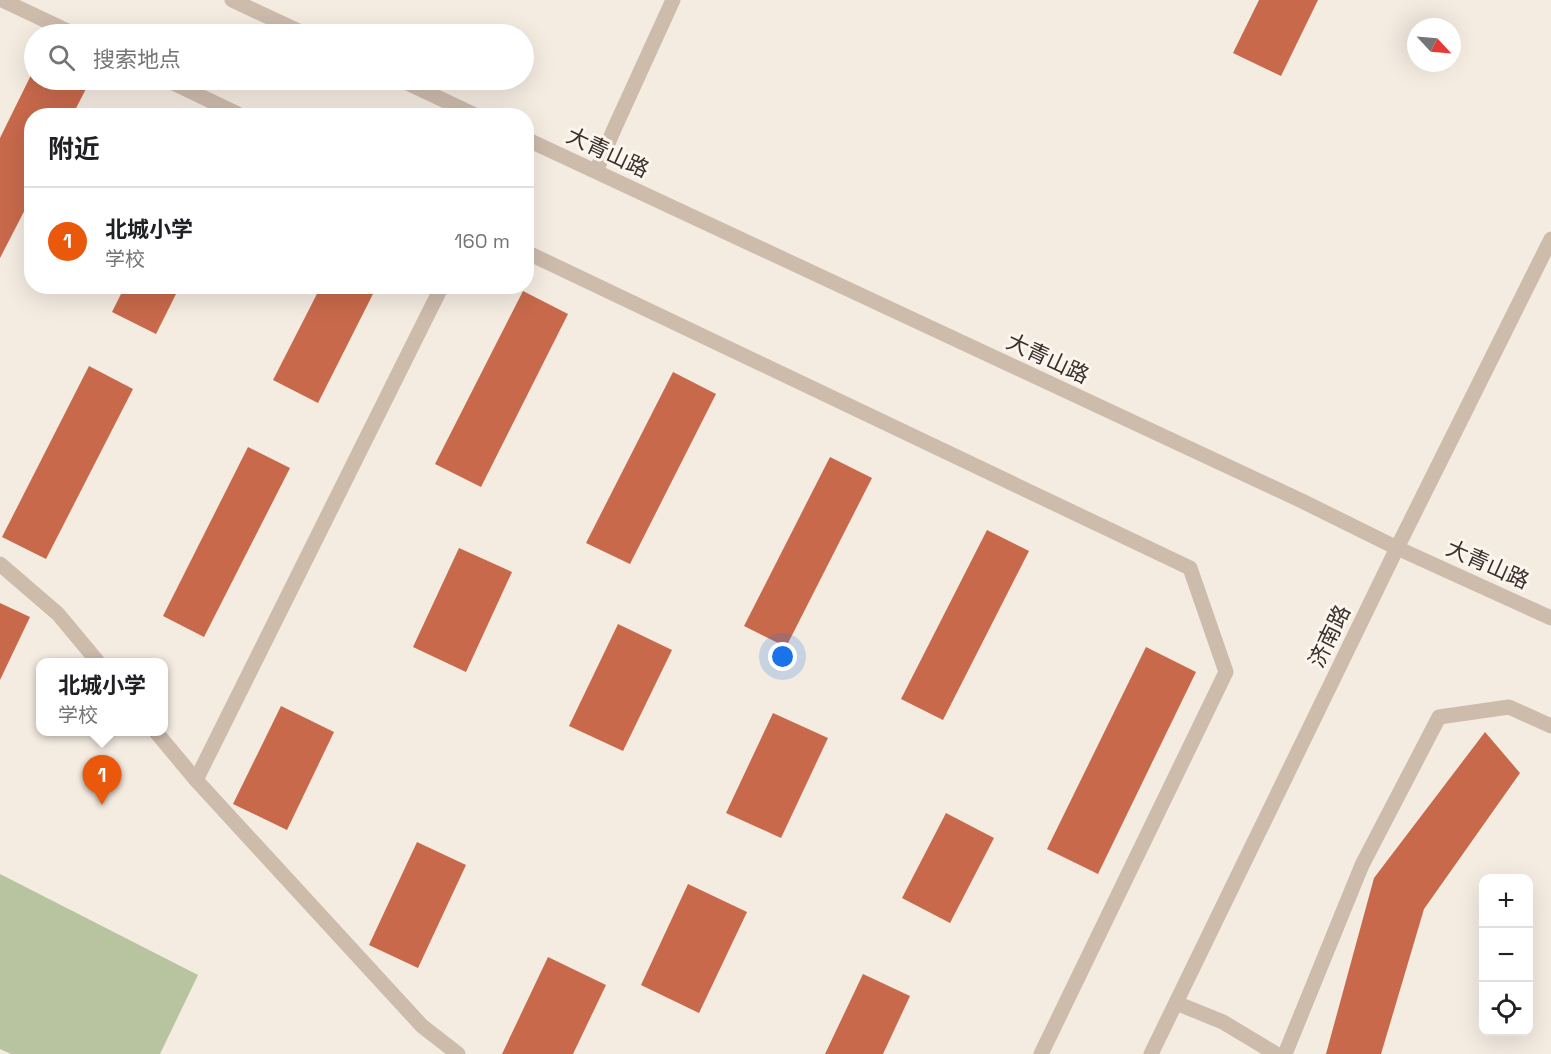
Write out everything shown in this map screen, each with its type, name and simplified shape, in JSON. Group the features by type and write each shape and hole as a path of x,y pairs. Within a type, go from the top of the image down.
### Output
{"street":[{"path":"2,0 53,24"},
{"path":"231,0 283,24"},
{"path":"596,171 673,0"},
{"path":"188,90 225,108"},
{"path":"422,90 460,108"},
{"name":"大青山路","path":"534,143 1551,618"},
{"name":"济南路","path":"1151,1054 1397,548 1551,239"},
{"path":"534,256 1190,568 1226,672 1041,1054"},
{"path":"196,780 438,294"},
{"path":"0,564 58,614 94,658"},
{"path":"1285,1054 1362,865 1439,717 1509,707 1551,726"},
{"path":"159,736 196,780 422,1026 458,1054"},
{"path":"1176,1003 1223,1022 1276,1054"}],"green space":[{"path":"0,874 198,975 160,1054 11,1054 0,1049"}],"building":[{"path":"1259,0 1318,0 1281,76 1233,53"},
{"path":"24,89 85,90 76,108 24,108 24,212 0,258 0,138"},
{"path":"121,294 176,294 156,334 112,312"},
{"path":"317,294 373,294 318,403 273,380"},
{"path":"521,294 529,294 568,314 481,487 435,464"},
{"path":"89,366 133,389 46,559 2,537"},
{"path":"673,372 716,394 630,564 586,543"},
{"path":"248,447 290,468 204,637 163,616"},
{"path":"830,457 872,478 786,647 744,626"},
{"path":"987,530 1029,551 943,720 901,699"},
{"path":"459,548 512,572 466,672 413,647"},
{"path":"0,603 30,617 0,680"},
{"path":"618,624 672,650 623,751 569,726"},
{"path":"1146,647 1196,672 1098,874 1047,849"},
{"path":"281,706 334,732 287,830 233,804"},
{"path":"773,713 828,738 781,838 726,813"},
{"path":"1485,732 1520,773 1424,909 1381,1054 1326,1054 1374,878"},
{"path":"946,813 994,838 950,923 902,898"},
{"path":"417,842 466,865 418,968 369,945"},
{"path":"688,884 747,912 699,1013 641,985"},
{"path":"548,957 606,985 573,1054 502,1054"},
{"path":"863,974 910,996 883,1054 825,1054"}],"place":[{"name":"北城小学","path":"102,805"}]}
